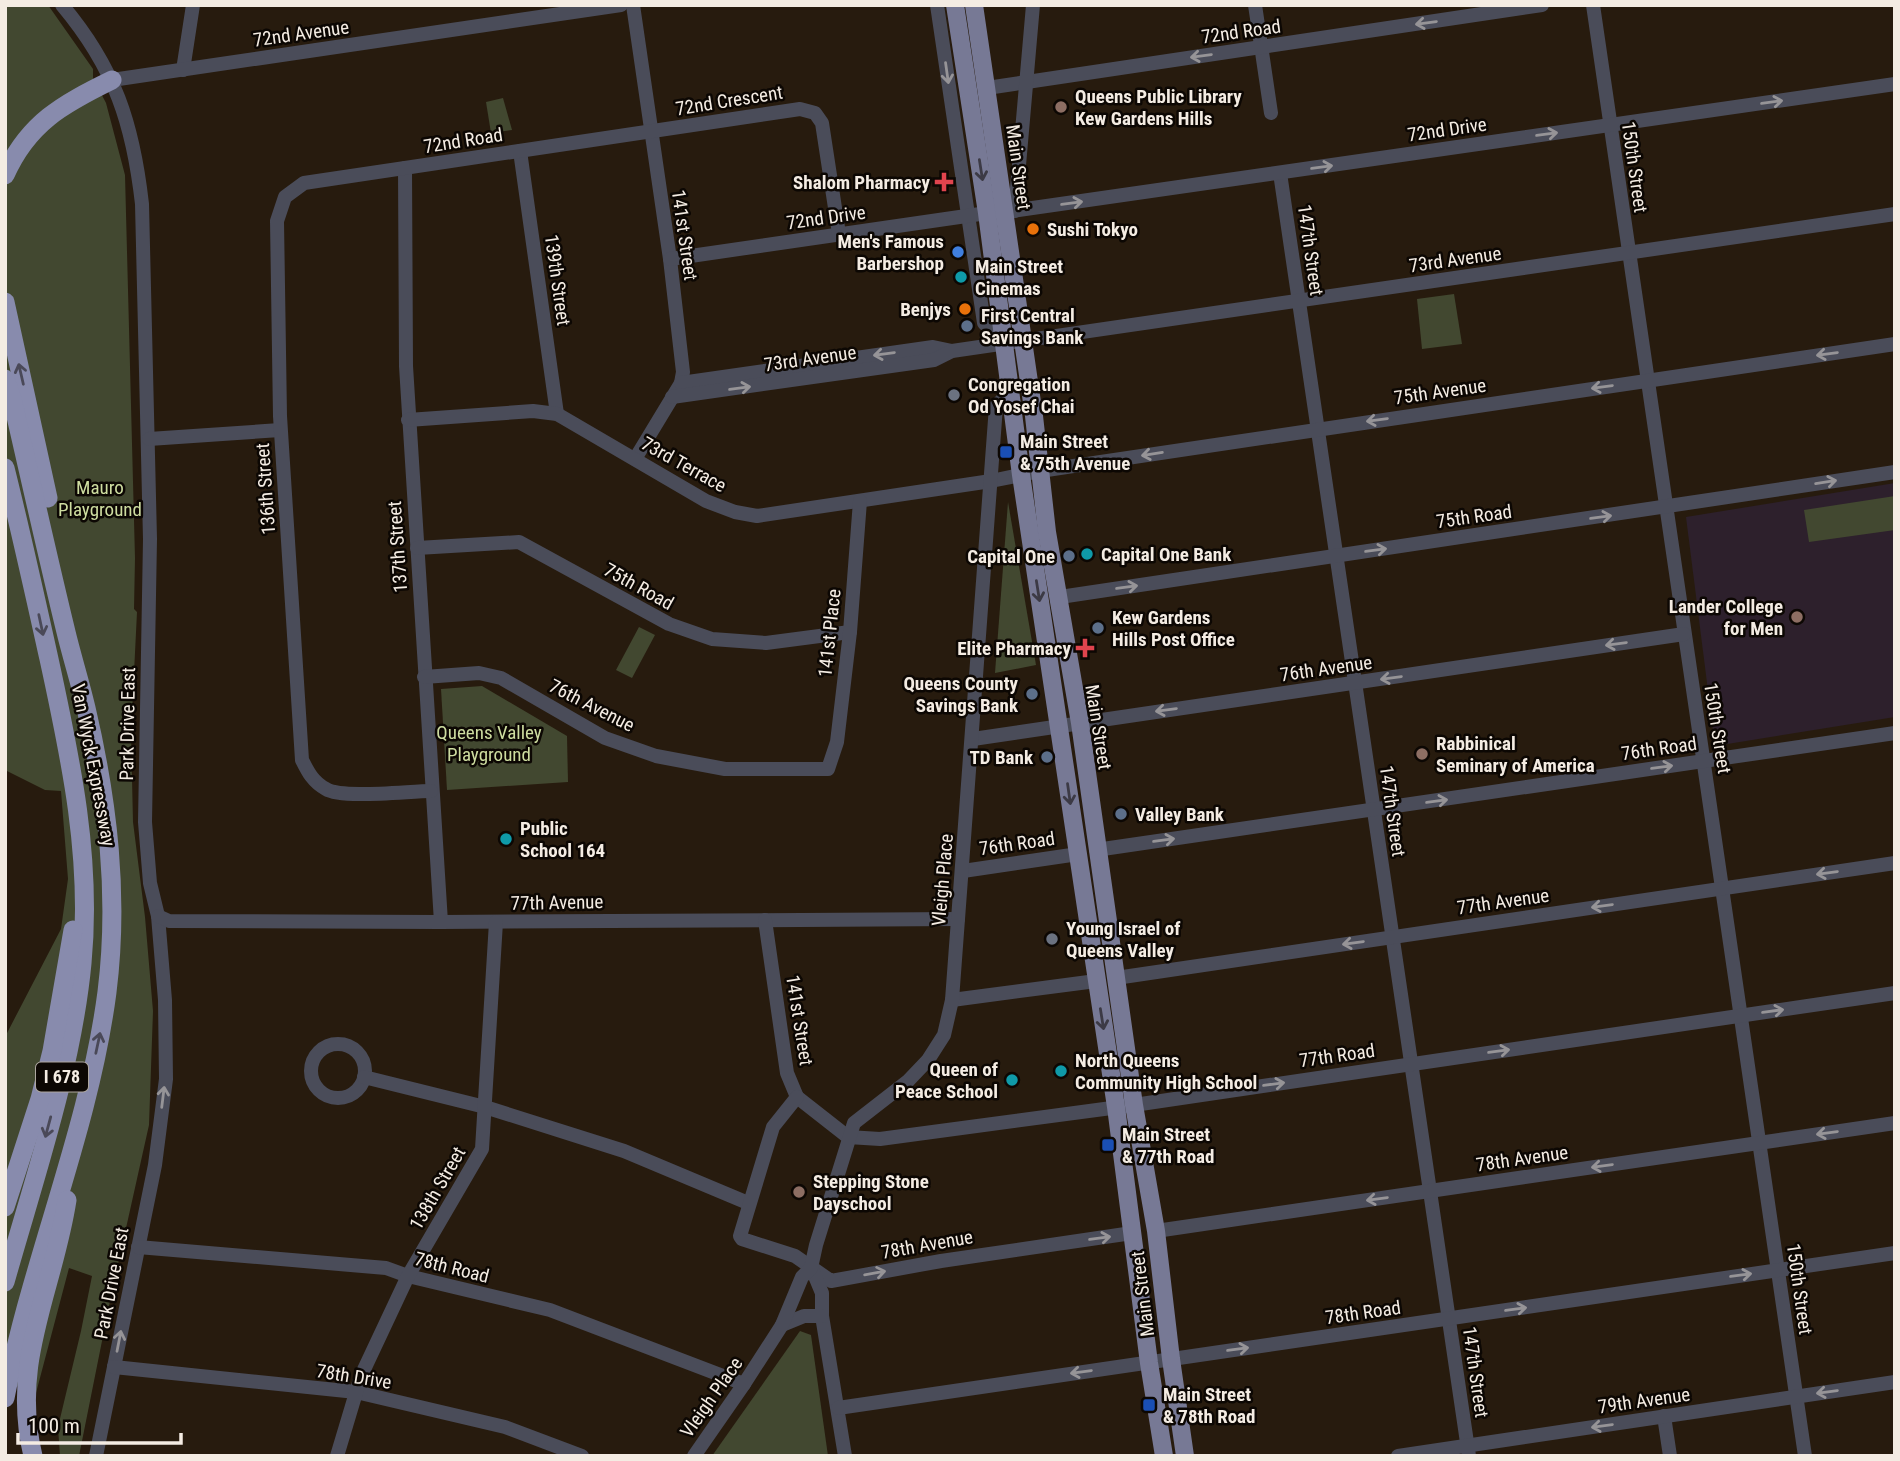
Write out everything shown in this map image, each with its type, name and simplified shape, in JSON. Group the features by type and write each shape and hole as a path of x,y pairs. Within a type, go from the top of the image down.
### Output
{"highway":[{"path":"5,175 23,142 48,116 75,97 112,80"},
{"path":"5,302 78,632 86,705"},
{"name":"Van Wyck Expressway","path":"5,379 12,399 66,635 86,705 107,810 112,913 103,1019 77,1134 27,1305 5,1398"},
{"name":"Van Wyck Expressway","path":"5,468 70,758 84,866 84,944 73,1027 5,1282"},
{"path":"5,1207 40,1099 54,1041 84,866"},
{"path":"33,1456 25,1405 27,1366 62,1233 77,1134"}],"main road":[{"name":"Main Street","path":"956,5 1002,212"},
{"name":"Main Street","path":"974,5 1002,212 1013,342 1011,391 1021,475 1096,981 1156,1231 1185,1456"},
{"name":"Main Street","path":"1013,342 1034,416 1047,532 1080,723 1116,978 1132,1233 1164,1456"}],"street":[{"name":"Park Drive East","path":"62,5 112,80 136,155 142,204 150,539 145,822 150,883 158,916 166,1000 166,1079 155,1165 96,1456"},
{"path":"183,70 193,5"},
{"name":"72nd Avenue","path":"112,80 621,5"},
{"name":"141st Street","path":"632,5 670,259 683,372 681,383"},
{"name":"Main Street","path":"937,5 984,323 1013,342"},
{"path":"1002,212 1027,81 1033,5"},
{"path":"1255,5 1271,113"},
{"name":"72nd Road","path":"987,88 1542,5"},
{"name":"150th Street","path":"1593,5 1805,1456"},
{"name":"72nd Drive","path":"670,259 1895,85"},
{"name":"72nd Crescent","path":"651,131 800,109 815,113 822,123 839,234"},
{"name":"72nd Road","path":"285,197 304,183 651,131"},
{"name":"139th Street","path":"520,150 558,414"},
{"name":"137th Street","path":"405,168 408,420 441,922"},
{"name":"147th Street","path":"1280,173 1468,1451"},
{"name":"136th Street","path":"285,197 277,221 280,430 302,760 312,778 328,791 345,794 431,791"},
{"name":"73rd Avenue","path":"673,397 934,360 952,351 1895,214"},
{"name":"75th Avenue","path":"991,481 1040,471 1895,344"},
{"name":"73rd Avenue","path":"681,383 933,347 952,351"},
{"path":"635,459 681,383"},
{"name":"Vleigh Place","path":"694,1456 782,1325 802,1278 811,1268 854,1123 908,1081 928,1060 944,1035 952,1000 963,871 996,406 1011,391"},
{"name":"73rd Terrace","path":"408,420 533,411 558,414 706,501 735,512 757,516 991,481"},
{"path":"149,439 280,430"},
{"name":"75th Road","path":"1059,597 1895,472"},
{"name":"141st Place","path":"828,769 836,742 850,632 860,501"},
{"name":"75th Road","path":"417,548 519,542 669,624 712,639 766,643 850,632"},
{"name":"76th Avenue","path":"973,739 1684,634"},
{"name":"76th Avenue","path":"424,677 479,673 501,678 605,738 666,758 725,769 828,769"},
{"name":"76th Road","path":"1096,850 1895,733"},
{"name":"76th Road","path":"963,871 1078,854"},
{"name":"77th Avenue","path":"1116,978 1895,863"},
{"name":"77th Avenue","path":"158,916 169,921 958,919"},
{"name":"141st Street","path":"765,920 788,1073 797,1097"},
{"name":"138th Street","path":"337,1456 361,1376 408,1276 482,1149 496,922"},
{"path":"952,1000 1096,981"},
{"name":"77th Road","path":"848,1137 880,1139 923,1134 1895,993"},
{"path":"364,1077 485,1107 624,1151 748,1203 773,1127 797,1097 848,1137"},
{"name":"78th Avenue","path":"1156,1231 1895,1123"},
{"name":"78th Avenue","path":"748,1203 740,1236 743,1239 795,1256 831,1281 941,1261 1132,1233"},
{"name":"78th Road","path":"138,1247 387,1268 408,1276 550,1310 744,1384"},
{"name":"78th Road","path":"838,1408 1895,1253"},
{"path":"811,1268 822,1293 822,1316 845,1456"},
{"path":"782,1325 804,1316 822,1316"},
{"name":"78th Drive","path":"114,1367 356,1392 505,1427 582,1456"},
{"name":"79th Avenue","path":"1398,1456 1468,1451 1664,1416 1895,1382"},
{"path":"1664,1416 1670,1456"}],"shaded area":[{"name":"Lander College for Men","path":"1895,483 1895,717 1715,746 1686,517"}],"green space":[{"name":"Mauro Playground","path":"5,5 48,5 93,69 93,78 106,103 125,175 134,609 137,612 131,734 133,822 153,1011 149,1125 79,1456 60,1456 58,1427 92,1276 69,1268 36,1393 5,1382 5,1037 61,929 68,879 61,791 45,790 5,770"},
{"path":"503,98 512,130 491,133 486,102"},
{"path":"1454,294 1462,344 1422,349 1417,299"},
{"path":"1895,496 1895,530 1809,542 1804,510"},
{"path":"1008,502 1036,665 995,673"},
{"path":"639,627 655,635 632,678 616,670"},
{"name":"Queens Valley Playground","path":"482,686 567,736 568,782 447,790 441,689"},
{"path":"800,1331 811,1335 828,1456 712,1456"}],"place":[{"name":"Queens Public Library Kew Gardens Hills","path":"1061,107"},
{"name":"Shalom Pharmacy","path":"944,182"},
{"name":"Sushi Tokyo","path":"1033,229"},
{"name":"Men's Famous Barbershop","path":"958,252"},
{"name":"Main Street Cinemas","path":"961,277"},
{"name":"Benjys","path":"965,309"},
{"name":"First Central Savings Bank","path":"967,326"},
{"name":"Congregation Od Yosef Chai","path":"954,395"},
{"name":"Main Street & 75th Avenue","path":"1006,452"},
{"name":"Capital One Bank","path":"1087,554"},
{"name":"Capital One","path":"1069,556"},
{"name":"Lander College for Men","path":"1797,617"},
{"name":"Kew Gardens Hills Post Office","path":"1098,628"},
{"name":"Elite Pharmacy","path":"1085,648"},
{"name":"Queens County Savings Bank","path":"1032,694"},
{"name":"Rabbinical Seminary of America","path":"1422,754"},
{"name":"TD Bank","path":"1047,757"},
{"name":"Valley Bank","path":"1121,814"},
{"name":"Public School 164","path":"506,839"},
{"name":"Young Israel of Queens Valley","path":"1052,939"},
{"name":"North Queens Community High School","path":"1061,1071"},
{"name":"Queen of Peace School","path":"1012,1080"},
{"name":"Main Street & 77th Road","path":"1108,1145"},
{"name":"Stepping Stone Dayschool","path":"799,1192"},
{"name":"Main Street & 78th Road","path":"1149,1405"}]}
